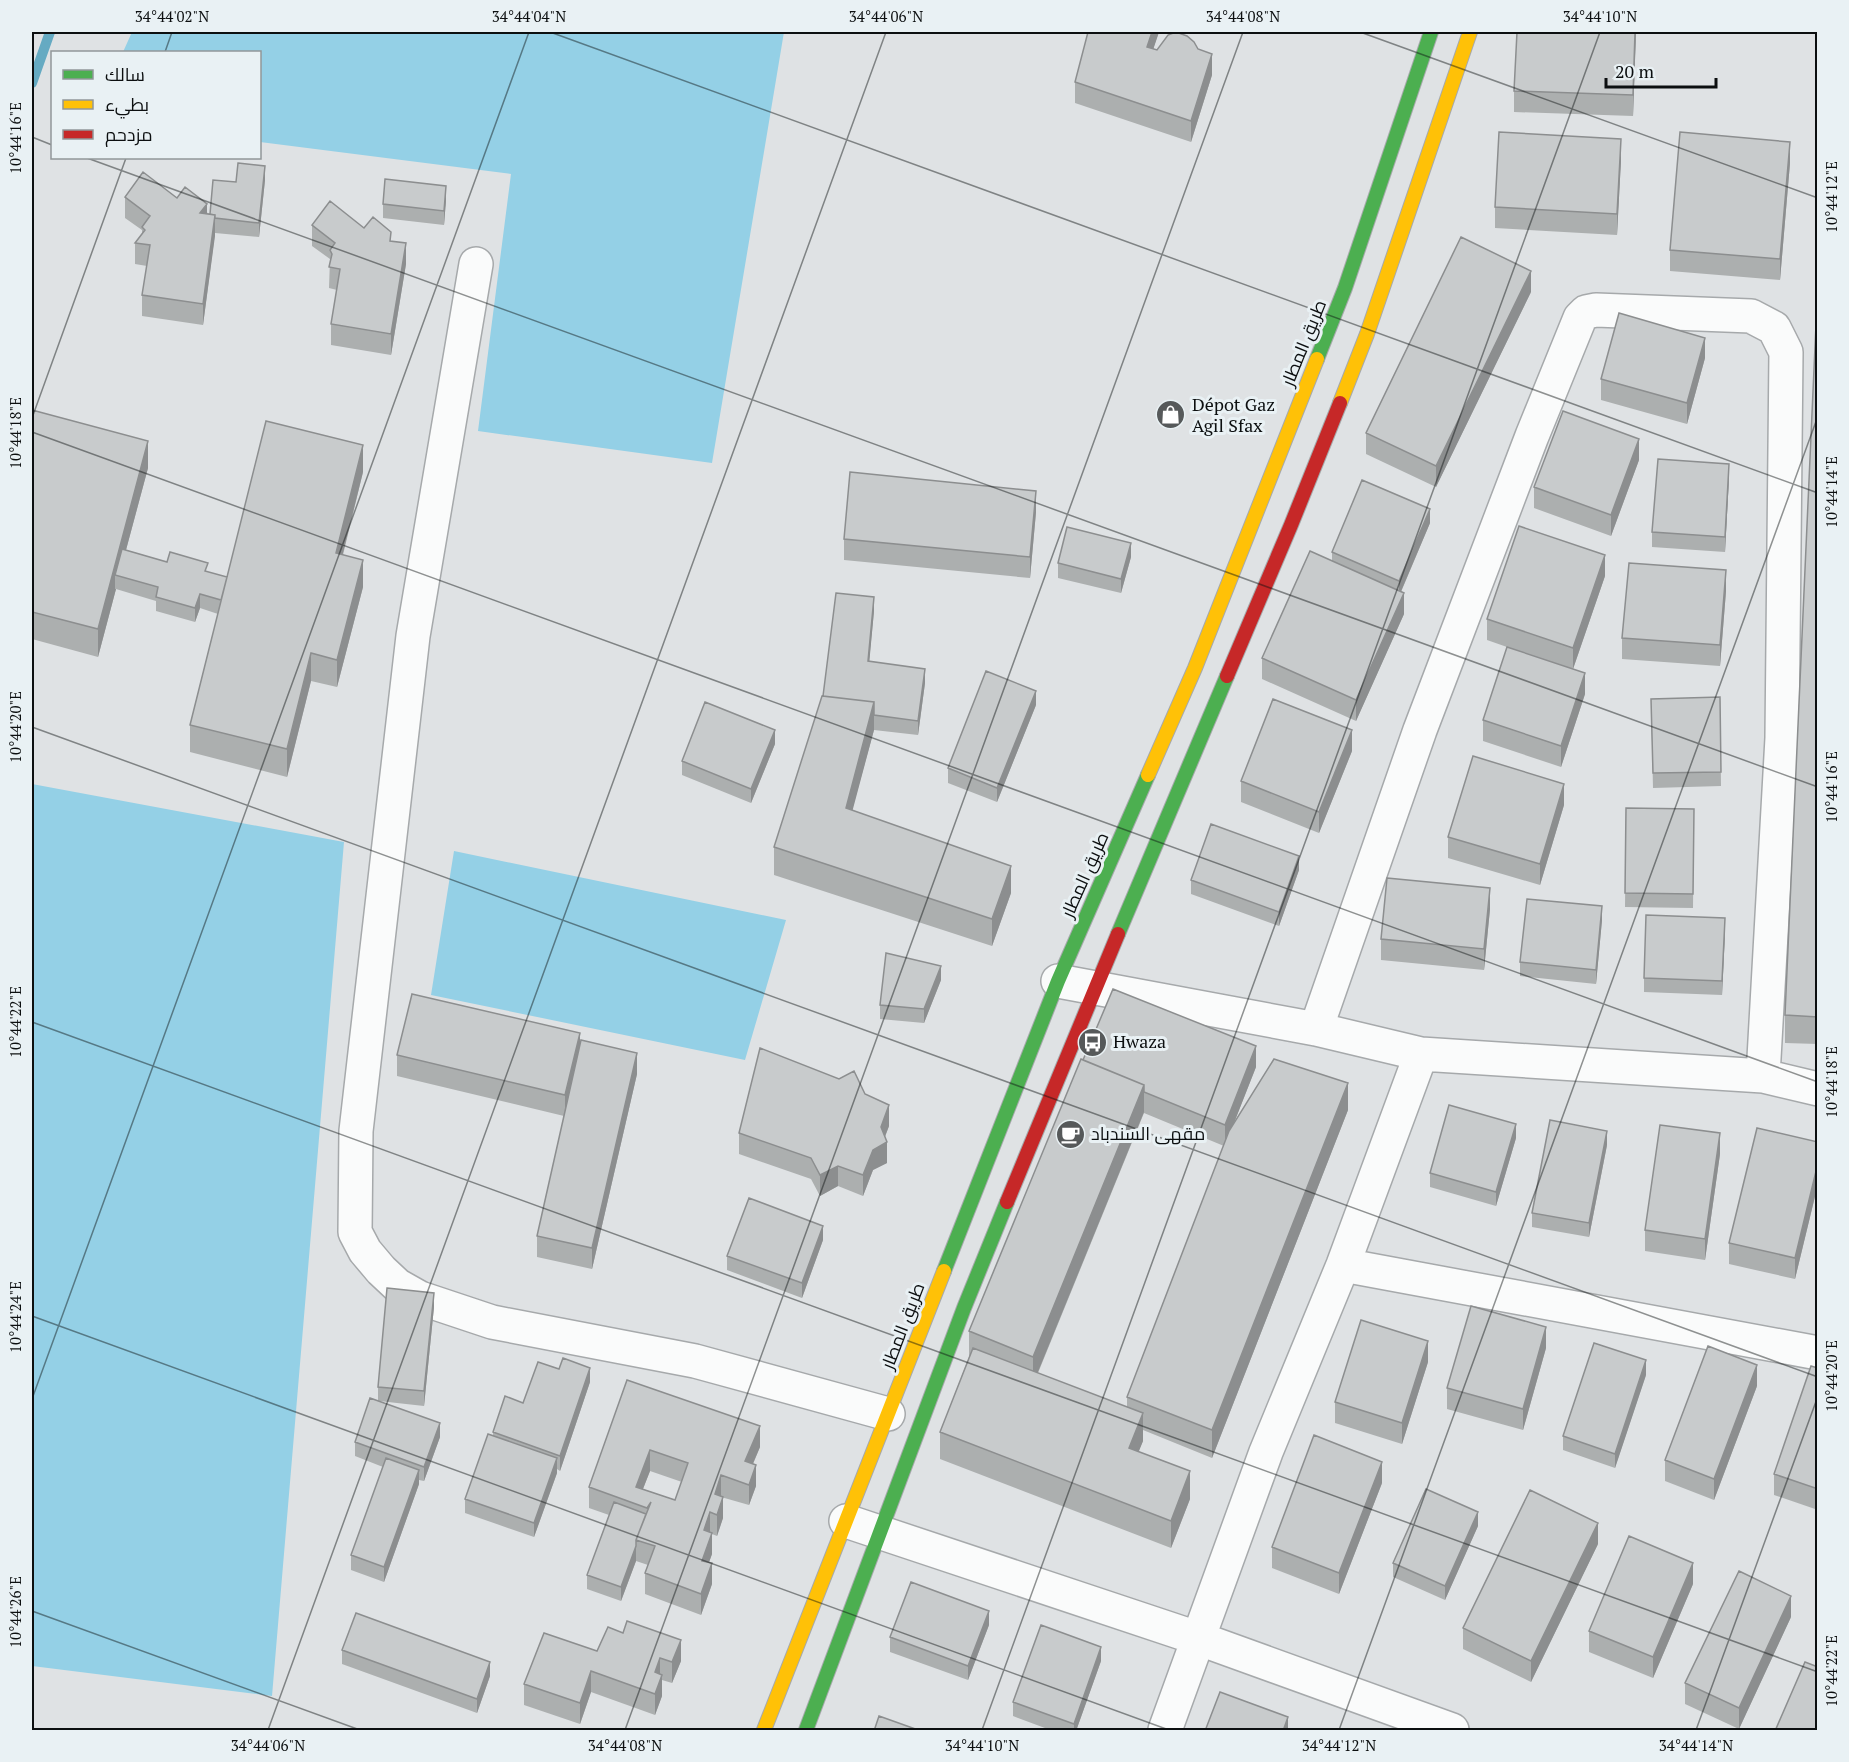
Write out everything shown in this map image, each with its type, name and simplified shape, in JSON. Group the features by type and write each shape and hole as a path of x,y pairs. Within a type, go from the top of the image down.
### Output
{"main road":[{"name":"طريق المطار","path":"764,1731 1058,981 1195,668 1341,299 1431,32"},
{"path":"806,1731 964,1308 1095,988 1291,525 1367,334 1470,32"}],"street":[{"path":"476,264 413,636 356,1131 355,1232 365,1251 381,1270 397,1285 420,1298 492,1322 695,1361 888,1414"},
{"path":"1316,1029 1420,730 1532,436 1580,318 1586,312 1596,310 1751,316 1774,328 1786,352 1782,738 1763,1076"},
{"path":"1058,981 1316,1029 1421,1054 1763,1076 1818,1089"},
{"path":"1165,1731 1266,1452 1343,1265 1421,1054"},
{"path":"1343,1265 1818,1353"},
{"path":"846,1521 1200,1639 1452,1731"}],"shaded area":[{"path":"132,32 784,32 712,463 478,431 511,174 261,142 261,51 123,51"},
{"path":"32,784 344,842 272,1696 32,1666"},
{"path":"454,851 786,920 745,1060 431,995"}],"building":[{"path":"1088,32 1152,32 1147,47 1157,50 1168,35 1176,32 1187,36 1198,49 1212,54 1191,121 1075,82"},
{"path":"1517,32 1635,32 1633,95 1514,91"},
{"path":"1499,132 1621,139 1617,214 1495,207"},
{"path":"1680,132 1790,142 1780,259 1670,250"},
{"path":"238,163 265,166 259,223 215,218 215,215 210,214 213,180 236,182"},
{"path":"143,172 177,198 185,187 207,204 200,213 215,215 203,304 142,295 150,245 135,243 145,230 142,227 150,216 125,197"},
{"path":"385,179 446,186 444,211 383,204"},
{"path":"330,201 364,228 373,217 391,232 390,241 406,243 391,334 331,324 340,269 329,267 332,254 330,250 335,243 312,225"},
{"path":"1461,237 1531,271 1436,466 1366,433"},
{"path":"1818,280 1818,1017 1785,1015"},
{"path":"1619,313 1705,338 1687,403 1601,379"},
{"path":"32,410 148,441 98,629 32,612"},
{"path":"1563,411 1639,439 1611,515 1534,487"},
{"path":"266,421 363,445 336,553 363,560 337,660 311,653 287,749 190,725"},
{"path":"1658,459 1729,464 1725,537 1652,532"},
{"path":"850,472 1036,491 1030,557 844,539"},
{"path":"1362,480 1430,509 1399,581 1332,552"},
{"path":"1519,526 1605,555 1573,648 1487,619"},
{"path":"1067,527 1131,543 1121,579 1058,563"},
{"path":"122,549 167,562 170,552 208,563 205,571 227,577 221,600 200,594 195,608 156,597 158,587 115,575"},
{"path":"1310,551 1404,593 1356,700 1262,658"},
{"path":"1629,563 1726,570 1720,645 1622,638"},
{"path":"836,593 874,597 868,661 925,669 918,721 874,715 874,702 823,696"},
{"path":"1507,647 1585,673 1561,746 1483,720"},
{"path":"986,671 1036,691 997,788 948,768"},
{"path":"822,696 874,702 846,808 1011,866 992,919 774,847"},
{"path":"1720,697 1721,772 1653,773 1651,699"},
{"path":"1273,699 1352,730 1319,812 1241,781"},
{"path":"705,702 775,730 751,789 682,761"},
{"path":"1473,756 1564,784 1540,864 1448,837"},
{"path":"1626,808 1694,809 1693,894 1625,893"},
{"path":"1211,824 1299,856 1279,912 1191,880"},
{"path":"1387,878 1490,888 1484,949 1381,939"},
{"path":"1527,899 1602,906 1596,970 1520,962"},
{"path":"1646,915 1725,918 1722,981 1644,978"},
{"path":"886,953 941,966 924,1009 880,1005"},
{"path":"1113,989 1256,1046 1225,1125 1144,1092 1144,1085 1083,1060"},
{"path":"412,994 580,1033 565,1095 397,1055"},
{"path":"581,1040 637,1053 592,1248 537,1236"},
{"path":"760,1048 839,1079 854,1071 865,1094 889,1105 881,1127 887,1142 873,1150 863,1175 838,1166 820,1175 811,1158 739,1133"},
{"path":"1081,1059 1144,1085 1033,1357 969,1331"},
{"path":"1274,1059 1348,1083 1212,1430 1127,1397 1229,1131"},
{"path":"1449,1105 1516,1124 1496,1192 1430,1173"},
{"path":"1550,1120 1607,1131 1589,1223 1532,1213"},
{"path":"1660,1125 1720,1133 1705,1239 1645,1230"},
{"path":"1757,1128 1818,1142 1818,1163 1795,1258 1729,1243"},
{"path":"749,1198 823,1226 802,1283 727,1256"},
{"path":"387,1288 434,1293 424,1391 378,1387"},
{"path":"1471,1306 1546,1327 1523,1409 1447,1388"},
{"path":"1361,1320 1428,1341 1402,1423 1335,1402"},
{"path":"1594,1343 1646,1360 1615,1454 1563,1436"},
{"path":"1708,1346 1757,1365 1714,1479 1665,1460"},
{"path":"973,1348 1143,1413 1129,1448 1190,1471 1171,1521 940,1432"},
{"path":"563,1358 590,1368 560,1456 493,1432 505,1396 523,1403 538,1362 559,1369"},
{"path":"1811,1366 1818,1368 1818,1489 1774,1474"},
{"path":"627,1380 760,1426 745,1461 756,1465 749,1485 721,1475 715,1494 723,1497 717,1515 710,1512 704,1530 712,1533 702,1561 712,1563 701,1594 645,1573 655,1546 636,1540 651,1502 647,1508 589,1487","holes":["650,1450 688,1463 675,1500 636,1487"]},
{"path":"370,1398 440,1423 424,1467 355,1442"},
{"path":"488,1434 557,1458 534,1523 465,1499"},
{"path":"1314,1435 1382,1462 1339,1573 1272,1547"},
{"path":"386,1458 419,1470 384,1567 351,1555"},
{"path":"1426,1489 1478,1512 1445,1586 1393,1563"},
{"path":"1530,1490 1598,1523 1531,1661 1463,1628"},
{"path":"614,1502 646,1514 621,1587 587,1575"},
{"path":"1629,1536 1693,1563 1653,1657 1589,1631"},
{"path":"1739,1571 1791,1596 1739,1708 1685,1683"},
{"path":"911,1582 989,1611 968,1666 890,1637"},
{"path":"356,1613 490,1662 477,1699 342,1650"},
{"path":"627,1621 681,1640 672,1662 660,1658 655,1672 662,1675 655,1694 591,1671 580,1703 524,1684 544,1633 597,1651 608,1627 623,1633"},
{"path":"1041,1625 1101,1647 1074,1724 1013,1702"},
{"path":"1805,1662 1818,1667 1818,1731 1775,1731"},
{"path":"1220,1692 1288,1717 1283,1731 1205,1731"},
{"path":"879,1716 921,1731 874,1731"}],"waterway":[{"path":"32,83 50,32"}],"traffic: fast":[{"path":"1317,359 1345,288 1431,32"},
{"path":"1118,934 1227,676"},
{"path":"944,1271 1058,981 1148,775"},
{"path":"806,1730 964,1308 1007,1202"}],"traffic: slow":[{"path":"1340,403 1367,334 1470,32"},
{"path":"1148,775 1195,668 1317,359"},
{"path":"764,1730 944,1271"}],"traffic: jam":[{"path":"1227,676 1340,403"},
{"path":"1007,1202 1118,934"}],"place":[{"name":"Dépot Gaz Agil Sfax","path":"1171,415"},
{"name":"Hwaza","path":"1092,1042"},
{"name":"مقهى السندباد","path":"1070,1134"}]}
